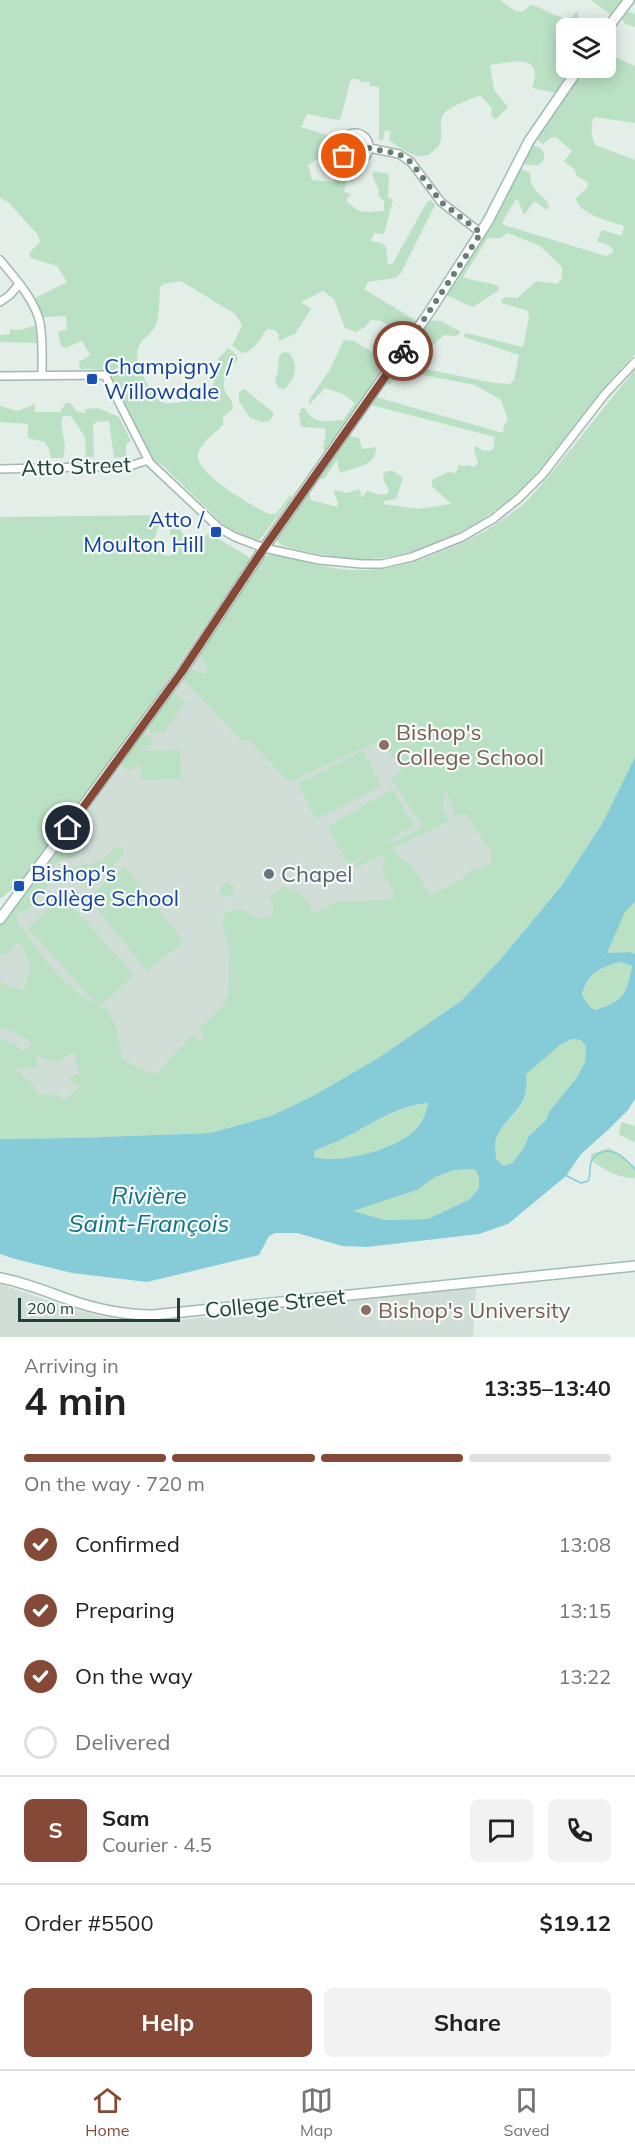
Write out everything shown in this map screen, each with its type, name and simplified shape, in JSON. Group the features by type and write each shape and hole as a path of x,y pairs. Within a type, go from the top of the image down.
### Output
{"street":[{"path":"615,18 629,0"},
{"path":"0,919 181,673 264,548 428,314 481,233 529,141 572,78"},
{"path":"356,133 365,138 369,148 364,158 354,161 344,156 341,146 346,136 356,133"},
{"path":"369,148 399,154 411,162 441,202 481,233"},
{"path":"0,260 33,304 40,326 42,375"},
{"path":"0,302 20,285"},
{"name":"Atto Street","path":"0,469 136,466 148,460 219,528 234,537 264,548 344,564 382,564 412,557 462,537 493,519 533,484 635,362"},
{"path":"0,376 105,375 148,460"},
{"name":"College Street","path":"0,1273 97,1308 135,1315 153,1315 634,1266"},
{"name":"College Street","path":"0,1278 29,1285"}],"shaded area":[{"name":"Bishop's College School","path":"635,370 635,757 500,960 0,1139 0,922 266,557 275,554 335,569 364,571 418,561 484,532 525,503"},
{"name":"Bishop's University","path":"0,1284 99,1316 140,1322 174,1321 291,1306 476,1288 473,1337 0,1337"}],"green space":[{"path":"0,0 500,0 515,11 522,12 534,5 563,18 556,18 556,78 567,78 556,93 532,88 535,74 530,64 517,62 490,65 494,90 508,107 496,119 491,116 492,108 480,95 449,109 442,117 440,143 429,154 418,156 406,151 389,140 391,132 387,130 384,132 383,141 379,140 379,87 370,86 369,82 352,79 341,118 338,120 307,114 301,127 336,138 334,146 324,147 323,156 308,165 312,180 334,182 341,161 350,165 344,192 351,194 346,200 359,210 384,211 384,201 378,195 379,190 372,175 374,171 389,174 388,197 393,200 384,234 374,233 371,241 382,243 386,247 388,265 393,263 427,202 431,200 435,205 401,273 395,278 368,282 364,289 418,322 407,336 381,321 371,320 356,332 345,328 334,299 323,291 301,302 311,309 295,334 278,341 279,335 275,330 267,329 253,347 242,353 232,346 242,325 235,314 181,281 160,287 156,325 140,344 137,352 142,372 150,389 160,401 179,403 211,391 218,391 218,387 213,386 218,359 228,348 236,354 238,359 224,382 225,391 231,400 233,409 223,417 223,425 205,442 198,453 204,470 214,479 269,514 276,514 291,494 291,498 258,540 228,529 154,460 110,376 99,370 80,369 79,362 90,355 82,341 66,348 61,346 58,332 67,329 66,316 43,317 35,298 67,282 57,266 31,258 29,253 40,242 38,235 8,202 0,198"},
{"path":"591,0 625,0 613,16"},
{"path":"576,12 578,18 571,18"},
{"path":"629,12 635,14 635,27 625,24 622,19 623,14"},
{"path":"616,57 635,66 635,123 594,117 592,131 595,145 635,160 635,354 610,381 526,484 507,501 464,530 417,550 369,559 336,557 283,546 278,542 278,538 309,492 311,500 337,507 335,490 347,493 359,489 362,498 367,491 381,495 387,494 389,490 383,475 387,471 393,471 403,478 396,499 384,501 383,504 419,509 451,504 432,486 432,480 448,472 456,473 459,465 473,467 478,464 474,449 476,446 484,451 493,450 495,437 371,405 376,397 503,433 504,425 508,420 501,400 475,385 402,371 389,385 385,384 400,364 494,383 510,384 514,380 519,355 464,337 464,335 466,333 523,347 529,317 528,311 502,303 501,300 506,297 517,298 537,281 557,284 562,278 562,267 540,246 508,233 500,238 488,238 463,277 495,285 499,287 499,290 473,307 446,293 518,168 530,173 532,186 549,206 547,210 534,201 524,215 516,199 502,223 504,225 606,256 613,253 613,249 608,245 597,241 602,230 622,236 624,226 588,213 578,204 576,198 587,188 588,182 577,176 575,170 564,161 572,151 556,137 550,138 543,144 536,139 576,78 616,78"},
{"path":"355,135 363,138 366,146 363,154 355,157 347,154 344,146 347,138"},
{"path":"532,144 542,149 544,159 535,165 521,163"},
{"path":"428,320 441,321 461,332 456,336 444,335 434,344 415,343"},
{"path":"36,325 37,343 0,342 0,335 10,334 10,329 20,330"},
{"path":"344,340 354,341 390,363 326,450 323,449 326,430 301,427 299,414 301,409 305,408 316,420 343,420 355,403 343,394 325,388 309,405 309,400 329,371"},
{"path":"284,352 290,353 295,368 294,376 285,389 278,388 275,381 279,355"},
{"name":"Bishop's College School","path":"635,370 635,757 602,824 562,885 500,960 461,1001 378,1058 313,1096 271,1116 210,1133 0,1139 0,1039 16,1045 22,1051 30,1048 31,1042 10,1030 0,1028 0,982 23,991 31,967 22,945 16,943 8,954 0,954 0,923 80,818 93,830 83,850 74,857 54,864 55,869 104,860 114,848 122,847 123,855 111,868 54,880 37,896 29,909 19,912 17,922 63,979 98,1006 28,928 63,896 134,975 99,1007 107,1009 116,1027 123,1059 150,1074 156,1074 192,1035 199,1041 204,1038 200,1028 223,1006 228,995 229,952 222,921 226,913 241,910 260,918 266,918 272,915 270,896 284,887 302,896 312,912 325,910 335,901 387,900 393,898 395,894 381,869 386,863 382,855 356,868 354,865 368,853 349,864 328,827 392,789 414,825 385,843 399,840 421,828 392,780 392,777 403,770 386,748 374,744 292,781 287,780 249,740 242,741 185,681 183,675 188,668 204,674 207,672 207,666 198,652 260,561 275,554 342,569 385,568 429,557 473,538 512,514 527,501","holes":["445,793 448,794 455,815 467,815 491,852 491,865 478,871 473,868 461,880 430,895 412,866 392,848 448,822 449,819 443,807","71,1053 75,1053 79,1070 78,1074 69,1078 69,1081 79,1087 65,1100 62,1100 59,1095 37,1094 32,1083 17,1070 17,1068 38,1068 37,1056 58,1062"]},
{"path":"244,389 274,413 270,421 262,422 250,418 239,401 239,392"},
{"path":"66,403 71,403 76,411 85,413 85,409 98,408 119,417 131,441 126,444 126,457 114,458 109,421 96,422 93,425 94,457 86,458 85,437 71,416 63,416 65,451 63,458 51,458 45,442 28,438 28,424 0,422 0,406 18,411 35,404 35,412 60,412"},
{"path":"349,436 359,438 362,449 376,447 373,459 364,465 341,473 337,460 324,479 320,479"},
{"path":"168,515 156,533 158,548 167,556 178,549 170,535 170,527 174,523 194,546 211,531 222,541 249,557 249,560 126,742 17,889 14,888 0,899 0,517"},
{"path":"175,694 186,702 164,732 151,733 147,726 170,695"},
{"path":"142,733 150,738 152,744 146,749 139,750 140,754 141,751 180,750 181,779 141,780 141,764 131,770 125,769 120,762"},
{"path":"363,750 381,786 316,819 298,784"},
{"path":"125,867 184,942 147,971 88,897"},
{"path":"224,883 230,883 234,890 230,897 224,897 220,893 220,887"},
{"path":"635,902 635,954 607,953 625,912"},
{"path":"620,962 632,966 623,995 613,1003 596,1010 590,1007 582,995 588,981 601,969"},
{"path":"572,1039 581,1040 586,1047 585,1062 577,1077 549,1112 546,1120 529,1136 523,1149 512,1163 504,1166 496,1159 496,1138 522,1103 525,1096 525,1074 560,1045"},
{"path":"428,1103 421,1123 396,1143 353,1157 325,1159 314,1157 313,1151 384,1116"},
{"path":"621,1122 635,1126 635,1142 619,1135"},
{"path":"609,1148 635,1169 635,1178 612,1173 591,1160 591,1154"},
{"path":"475,1169 479,1177 479,1188 470,1199 428,1219 385,1220 352,1211 417,1190 435,1177 454,1170"}],"water":[{"name":"Rivière Saint-François","path":"635,757 635,902 625,912 607,953 635,954 635,1099 628,1110 581,1154 566,1176 508,1224 479,1234 367,1247 342,1246 297,1233 275,1233 269,1236 259,1255 147,1282 72,1273 0,1254 0,1139 210,1133 271,1116 313,1096 378,1058 461,1001 500,960 562,885 602,824","holes":["620,962 632,966 626,990 619,999 596,1010 590,1007 582,995 584,988 595,972","572,1039 581,1040 586,1047 585,1062 577,1077 549,1112 546,1120 529,1136 523,1149 512,1163 504,1166 496,1159 497,1136 522,1102 525,1095 526,1074 560,1045","428,1103 422,1120 416,1129 396,1143 353,1157 338,1159 314,1157 314,1151 393,1112","475,1169 479,1177 479,1188 470,1199 428,1219 385,1220 353,1211 417,1190 435,1177 454,1170"]}],"waterway":[{"path":"565,1175 581,1183 588,1181 593,1159 598,1154 607,1151 620,1155 635,1169"}],"way so far":[{"path":"344,156 354,161 359,160 364,158 369,148 399,154 414,165 441,202 481,233 403,351"}],"place":[{"name":"Champigny / Willowdale","path":"92,379"},
{"name":"Atto / Moulton Hill","path":"216,532"},
{"name":"Bishop's College School","path":"384,745"},
{"name":"Chapel","path":"269,874"},
{"name":"Bishop's Collège School","path":"19,886"},
{"name":"Bishop's University","path":"366,1310"}],"route":[{"path":"68,828 181,673 264,548 403,351"}]}
